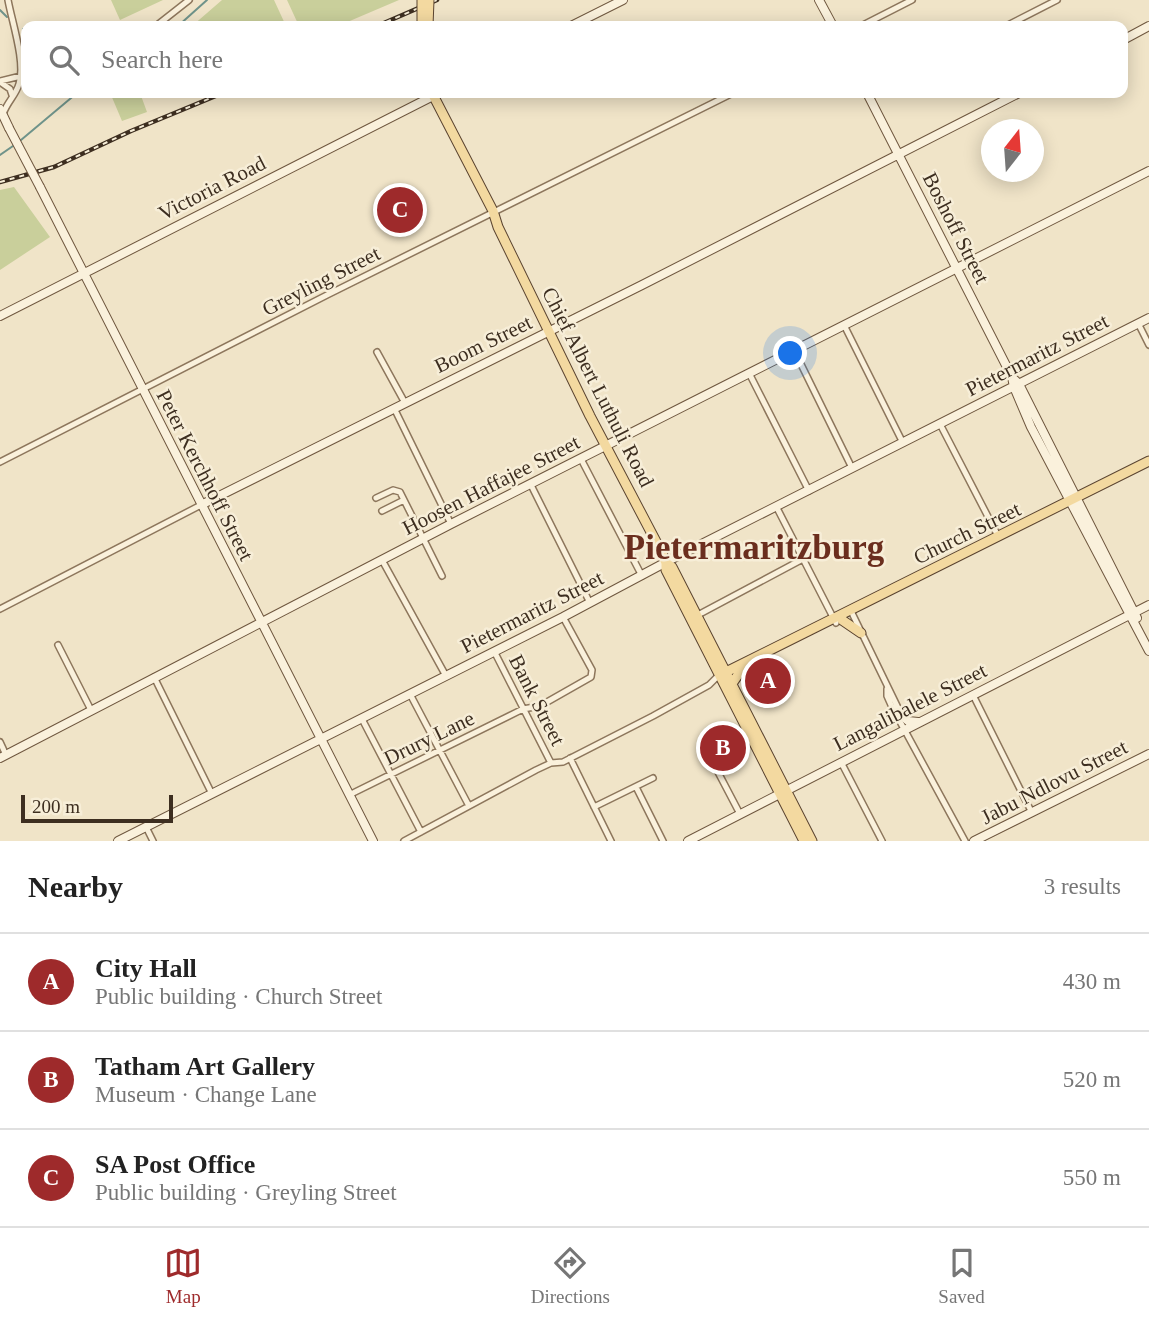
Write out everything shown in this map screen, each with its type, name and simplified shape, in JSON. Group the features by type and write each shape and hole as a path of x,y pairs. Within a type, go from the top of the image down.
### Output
{"main road":[{"path":"422,0 422,21"},
{"path":"428,21 429,0"},
{"name":"Chief Albert Luthuli Road","path":"433,98 606,446 666,563 672,568 724,679"},
{"name":"Church Street","path":"852,613 1149,463"},
{"name":"Church Street","path":"724,679 999,537 1075,502"},
{"name":"Chief Albert Luthuli Road","path":"666,563 666,570 812,841"},
{"path":"837,621 861,633"},
{"name":"Church Street","path":"724,679 837,621"},
{"name":"Chief Albert Luthuli Road","path":"783,791 804,841"}],"street":[{"path":"8,0 21,62"},
{"path":"162,21 189,0"},
{"path":"581,21 623,0"},
{"path":"819,0 830,21"},
{"path":"871,21 912,0"},
{"path":"1016,21 1057,0"},
{"path":"1128,37 1149,26"},
{"path":"12,95 10,89 0,81 21,73"},
{"path":"4,119 21,78"},
{"name":"Victoria Road","path":"0,316 423,98"},
{"name":"Greyling Street","path":"0,462 491,212 723,98"},
{"name":"Boshoff Street","path":"871,98 1015,383 1043,450 1075,502 1149,651"},
{"name":"Boom Street","path":"2,608 1009,98"},
{"name":"Peter Kerchhoff Street","path":"4,119 373,841"},
{"name":"Hoosen Haffajee Street","path":"3,756 451,524 1149,171"},
{"name":"Pietermaritz Street","path":"118,841 564,617 1015,383 1149,318"},
{"path":"1138,323 1149,345"},
{"path":"844,325 903,443"},
{"path":"794,350 852,468"},
{"path":"377,352 405,403"},
{"path":"749,373 809,491"},
{"path":"394,408 451,524"},
{"path":"940,424 999,537"},
{"path":"581,459 642,576"},
{"path":"531,485 590,603"},
{"path":"376,498 397,490 442,576"},
{"path":"382,511 404,500"},
{"path":"776,508 801,560 837,621"},
{"path":"382,560 446,676"},
{"path":"696,617 801,560"},
{"path":"0,597 2,608"},
{"name":"Langalibalele Street","path":"688,841 1149,605"},
{"path":"852,613 906,730"},
{"name":"Boshoff Street","path":"1132,614 1149,642"},
{"name":"Drury Lane","path":"349,795 523,709 540,706 592,675 592,670 564,617"},
{"path":"58,645 91,710"},
{"name":"Bank Street","path":"494,651 551,763"},
{"path":"154,677 212,794"},
{"name":"Church Street","path":"404,841 551,763 563,762 724,679"},
{"path":"887,689 887,696 965,841"},
{"path":"410,694 469,806"},
{"path":"973,695 1032,813"},
{"path":"901,715 908,721 918,722"},
{"path":"362,719 421,832"},
{"path":"0,742 3,756"},
{"path":"708,753 740,814"},
{"name":"Jabu Ndlovu Street","path":"974,841 1149,754"},
{"path":"570,758 611,841"},
{"path":"841,762 882,841"},
{"path":"594,807 653,778"},
{"path":"636,787 663,841"},
{"path":"146,827 153,841"}],"green space":[{"path":"111,0 163,0 120,20"},
{"path":"222,0 274,0 284,21 198,21"},
{"path":"287,0 399,0 350,21 297,21"},
{"path":"112,98 142,98 147,112 122,121"},
{"path":"14,187 50,237 0,270 0,190"}],"waterway":[{"path":"184,21 207,0"},
{"path":"0,10 7,17"},
{"path":"21,140 71,98"},
{"path":"0,155 13,146"}],"railway":[{"path":"389,21 437,0"},
{"path":"0,182 54,167 211,98"}],"place":[{"name":"SA Post Office","path":"400,210"},
{"name":"City Hall","path":"768,681"},
{"name":"Tatham Art Gallery","path":"723,748"}],"district":[{"name":"Pietermaritzburg","path":"754,547"}]}
